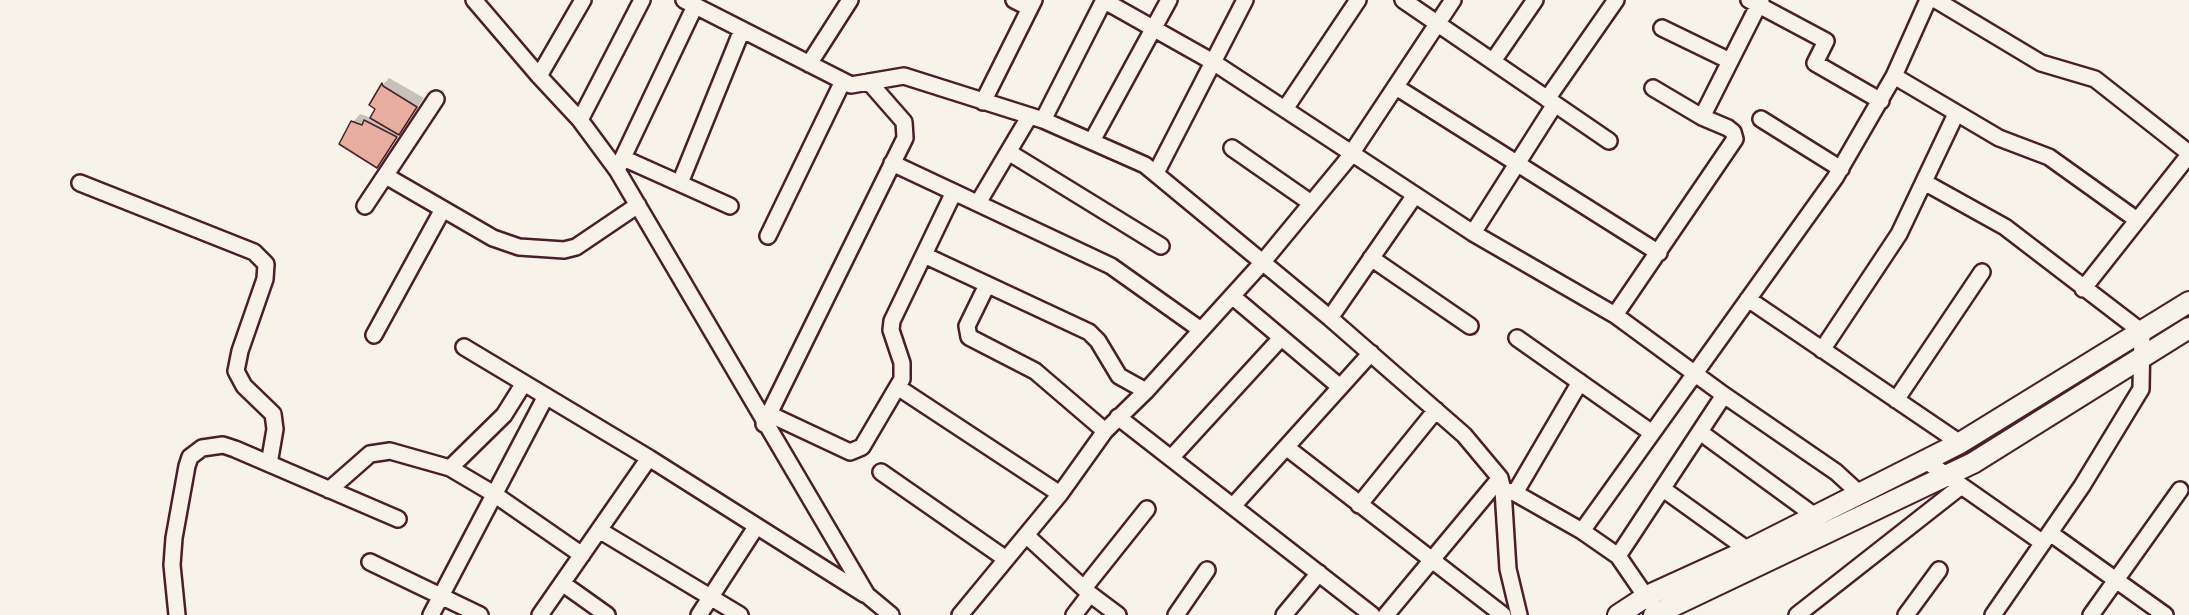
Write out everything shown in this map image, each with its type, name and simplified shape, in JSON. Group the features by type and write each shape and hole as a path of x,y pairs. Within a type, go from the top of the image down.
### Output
{"street":[{"path":"474,0 538,76 620,164 638,205 767,419 867,595"},
{"path":"538,76 583,0"},
{"path":"580,120 642,0"},
{"path":"809,64 850,0"},
{"path":"983,102 1032,4 1014,0"},
{"path":"978,203 1036,118 1104,0 1213,62 1473,233 1615,315 1724,395 1836,472 1860,494"},
{"path":"1092,141 1155,30 1169,0"},
{"path":"1156,174 1245,0"},
{"path":"1285,109 1358,0"},
{"path":"1403,0 1609,141"},
{"path":"960,615 1060,494 1105,430 1146,391 1262,263 1311,203 1351,153 1453,0"},
{"path":"1493,62 1535,0"},
{"path":"1473,233 1518,163 1551,102 1616,0"},
{"path":"1582,531 1840,169 1881,101 1928,0"},
{"path":"1936,0 2041,63 2095,79 2189,154 2083,289"},
{"path":"1702,117 1756,1 1826,41 1815,63 1881,101"},
{"path":"620,164 690,3 851,85 904,76 1036,118 1092,141 1145,165 1330,318 1464,435 1506,487 1582,531 1618,556 1647,596 1655,614 1953,481"},
{"path":"1662,28 1730,61"},
{"path":"680,183 742,30"},
{"path":"1894,76 1999,138 2049,157 2137,220"},
{"path":"768,236 843,81"},
{"path":"767,419 906,130 904,122 869,82"},
{"path":"1396,87 1659,253"},
{"path":"1615,315 1735,139 1728,128 1702,117 1653,88"},
{"path":"365,206 436,99"},
{"path":"1822,350 1899,234 1956,114"},
{"path":"1761,119 1840,169"},
{"path":"1232,148 1311,203"},
{"path":"1010,153 1161,246"},
{"path":"892,163 1112,266 1201,330"},
{"path":"620,164 680,183 730,206"},
{"path":"386,176 505,244 564,250 589,240 638,205"},
{"path":"1924,182 2005,227 2142,332"},
{"path":"80,183 254,252 266,264 265,279 236,363 236,371 244,386 273,414 275,429 269,464"},
{"path":"767,419 850,452 856,451 898,388 903,371 891,330 892,321 954,192"},
{"path":"1330,318 1415,195"},
{"path":"374,335 443,209"},
{"path":"924,255 1089,332 1098,341 1119,376 1146,391"},
{"path":"1371,258 1470,326"},
{"path":"1896,400 1982,272"},
{"path":"987,285 968,326 969,336 1035,371 1105,430"},
{"path":"1232,296 1340,387"},
{"path":"1748,299 1960,443"},
{"path":"1618,615 1647,596 1748,550 1960,443 2187,306"},
{"path":"1797,615 1953,481 1999,448 2189,328"},
{"path":"1993,615 2082,486 2140,389 2142,332"},
{"path":"1171,458 1281,338"},
{"path":"1517,338 1652,433"},
{"path":"464,347 649,458 867,595 891,615"},
{"path":"1233,506 1371,353"},
{"path":"1386,615 1432,561 1506,487 1580,382"},
{"path":"450,468 504,416 524,383"},
{"path":"898,388 1060,494"},
{"path":"1618,556 1724,395"},
{"path":"431,615 546,396"},
{"path":"1359,505 1436,410"},
{"path":"1118,417 1372,615"},
{"path":"1701,432 1815,516"},
{"path":"177,615 172,550 190,458 202,448 223,445 398,519"},
{"path":"1286,447 1503,615"},
{"path":"329,490 370,454 380,451 450,468 582,555"},
{"path":"540,615 649,458"},
{"path":"1926,461 1953,481 2115,580 2165,615"},
{"path":"880,472 1006,559"},
{"path":"1506,487 1508,569 1519,615"},
{"path":"1663,489 1748,550"},
{"path":"2091,615 2180,490"},
{"path":"1074,615 1087,591 1147,509"},
{"path":"699,615 756,527"},
{"path":"599,530 740,615"},
{"path":"1027,536 1087,591 1118,615"},
{"path":"370,562 480,615"},
{"path":"1176,615 1208,570"},
{"path":"1906,615 1939,570"},
{"path":"1284,615 1319,573"},
{"path":"562,583 607,615"}],"building":[{"path":"382,83 383,86 417,107 399,135 370,118 375,109 369,105"},
{"path":"364,120 397,137 377,168 339,144 351,121 362,125"}]}
